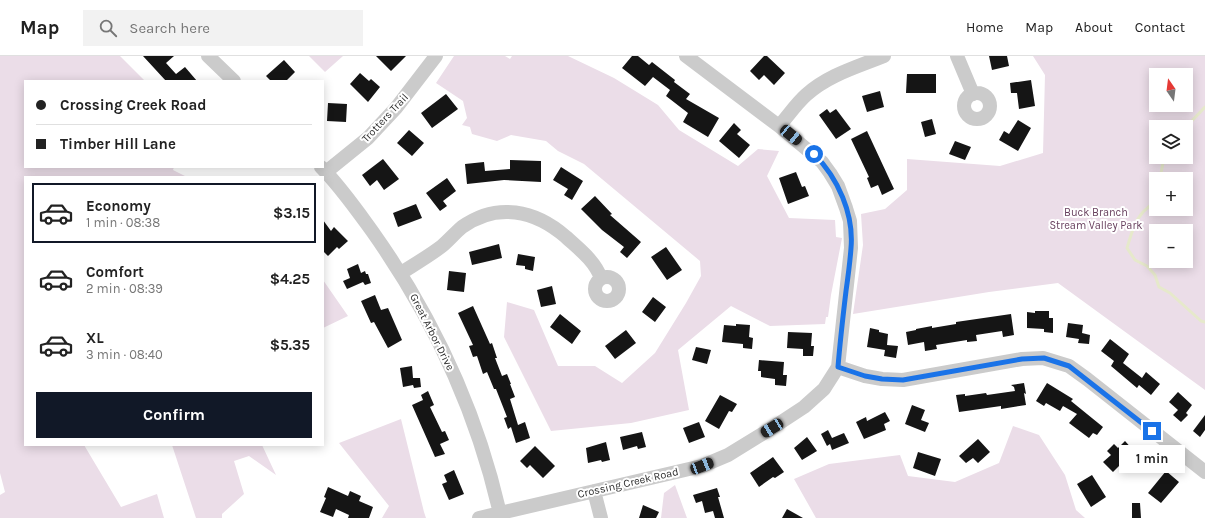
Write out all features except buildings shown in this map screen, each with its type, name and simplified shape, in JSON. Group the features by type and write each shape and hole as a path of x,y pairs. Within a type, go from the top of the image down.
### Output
{"street":[{"path":"208,56 233,80"},
{"name":"Trotters Trail","path":"323,169 368,138 396,108 436,56"},
{"name":"Crossing Creek Road","path":"479,518 500,516 594,491 702,466 728,455 804,407 824,389 838,367 852,248 850,221 838,186 822,162 779,126 686,56"},
{"path":"779,126 804,96 819,84 836,75 884,56"},
{"path":"957,56 972,94"},
{"name":"Great Arbor Drive","path":"323,169 360,214 401,274 434,331 464,397 488,469 500,516"},
{"path":"401,274 442,246 462,227 480,217 496,212 513,212 542,220 554,227 590,259 597,268 601,278"},
{"path":"838,367 865,376 882,379 903,380 1022,359 1044,358 1057,361 1069,366 1087,379 1205,472"},
{"path":"594,491 601,518"}],"green space":[{"path":"0,56 120,56 144,80 24,80 24,168 174,168 173,170 185,176 24,176 24,446 85,446 121,507 157,494 164,518 0,518 0,495 5,492 0,473"},
{"path":"309,56 343,56 325,72"},
{"path":"454,56 505,56 510,59 512,56 568,56 614,78 658,105 679,130 738,166 758,149 779,151 767,176 789,218 835,220 836,237 842,238 828,317 826,317 825,324 770,326 731,306 678,350 689,410 631,423 551,431 504,337 507,302 534,310 558,366 595,366 622,383 655,353 701,276 700,261 584,164 558,151 546,141 511,135 497,141 472,134 470,127 462,125 467,118 463,101 436,83"},
{"name":"Buck Branch Stream Valley Park","path":"1033,56 1205,56 1205,390 1058,283 989,292 853,314 863,245 861,214 885,209 907,190 907,159 1000,166 1043,153 1045,75"},
{"path":"324,281 348,316 324,328"},
{"path":"401,419 426,518 382,518 389,506 339,443"},
{"path":"1013,426 1039,435 1065,475 1076,510 1085,518 816,518 794,479 829,464 900,455 908,476 955,482 999,463"},
{"path":"172,446 262,446 276,475 249,456 234,461 244,494 222,514 222,518 196,518"},
{"path":"675,485 687,518 661,518 664,493"}],"waterway":[{"path":"1193,120 1205,107"},
{"path":"1161,172 1163,164"},
{"path":"1149,207 1137,220 1127,248 1135,260 1147,266 1155,275 1159,287 1170,293 1201,321 1205,322"}],"route":[{"path":"814,154 822,162 838,186 850,221 852,248 838,367 865,376 882,379 903,380 1022,359 1044,358 1069,366 1152,431"}]}
